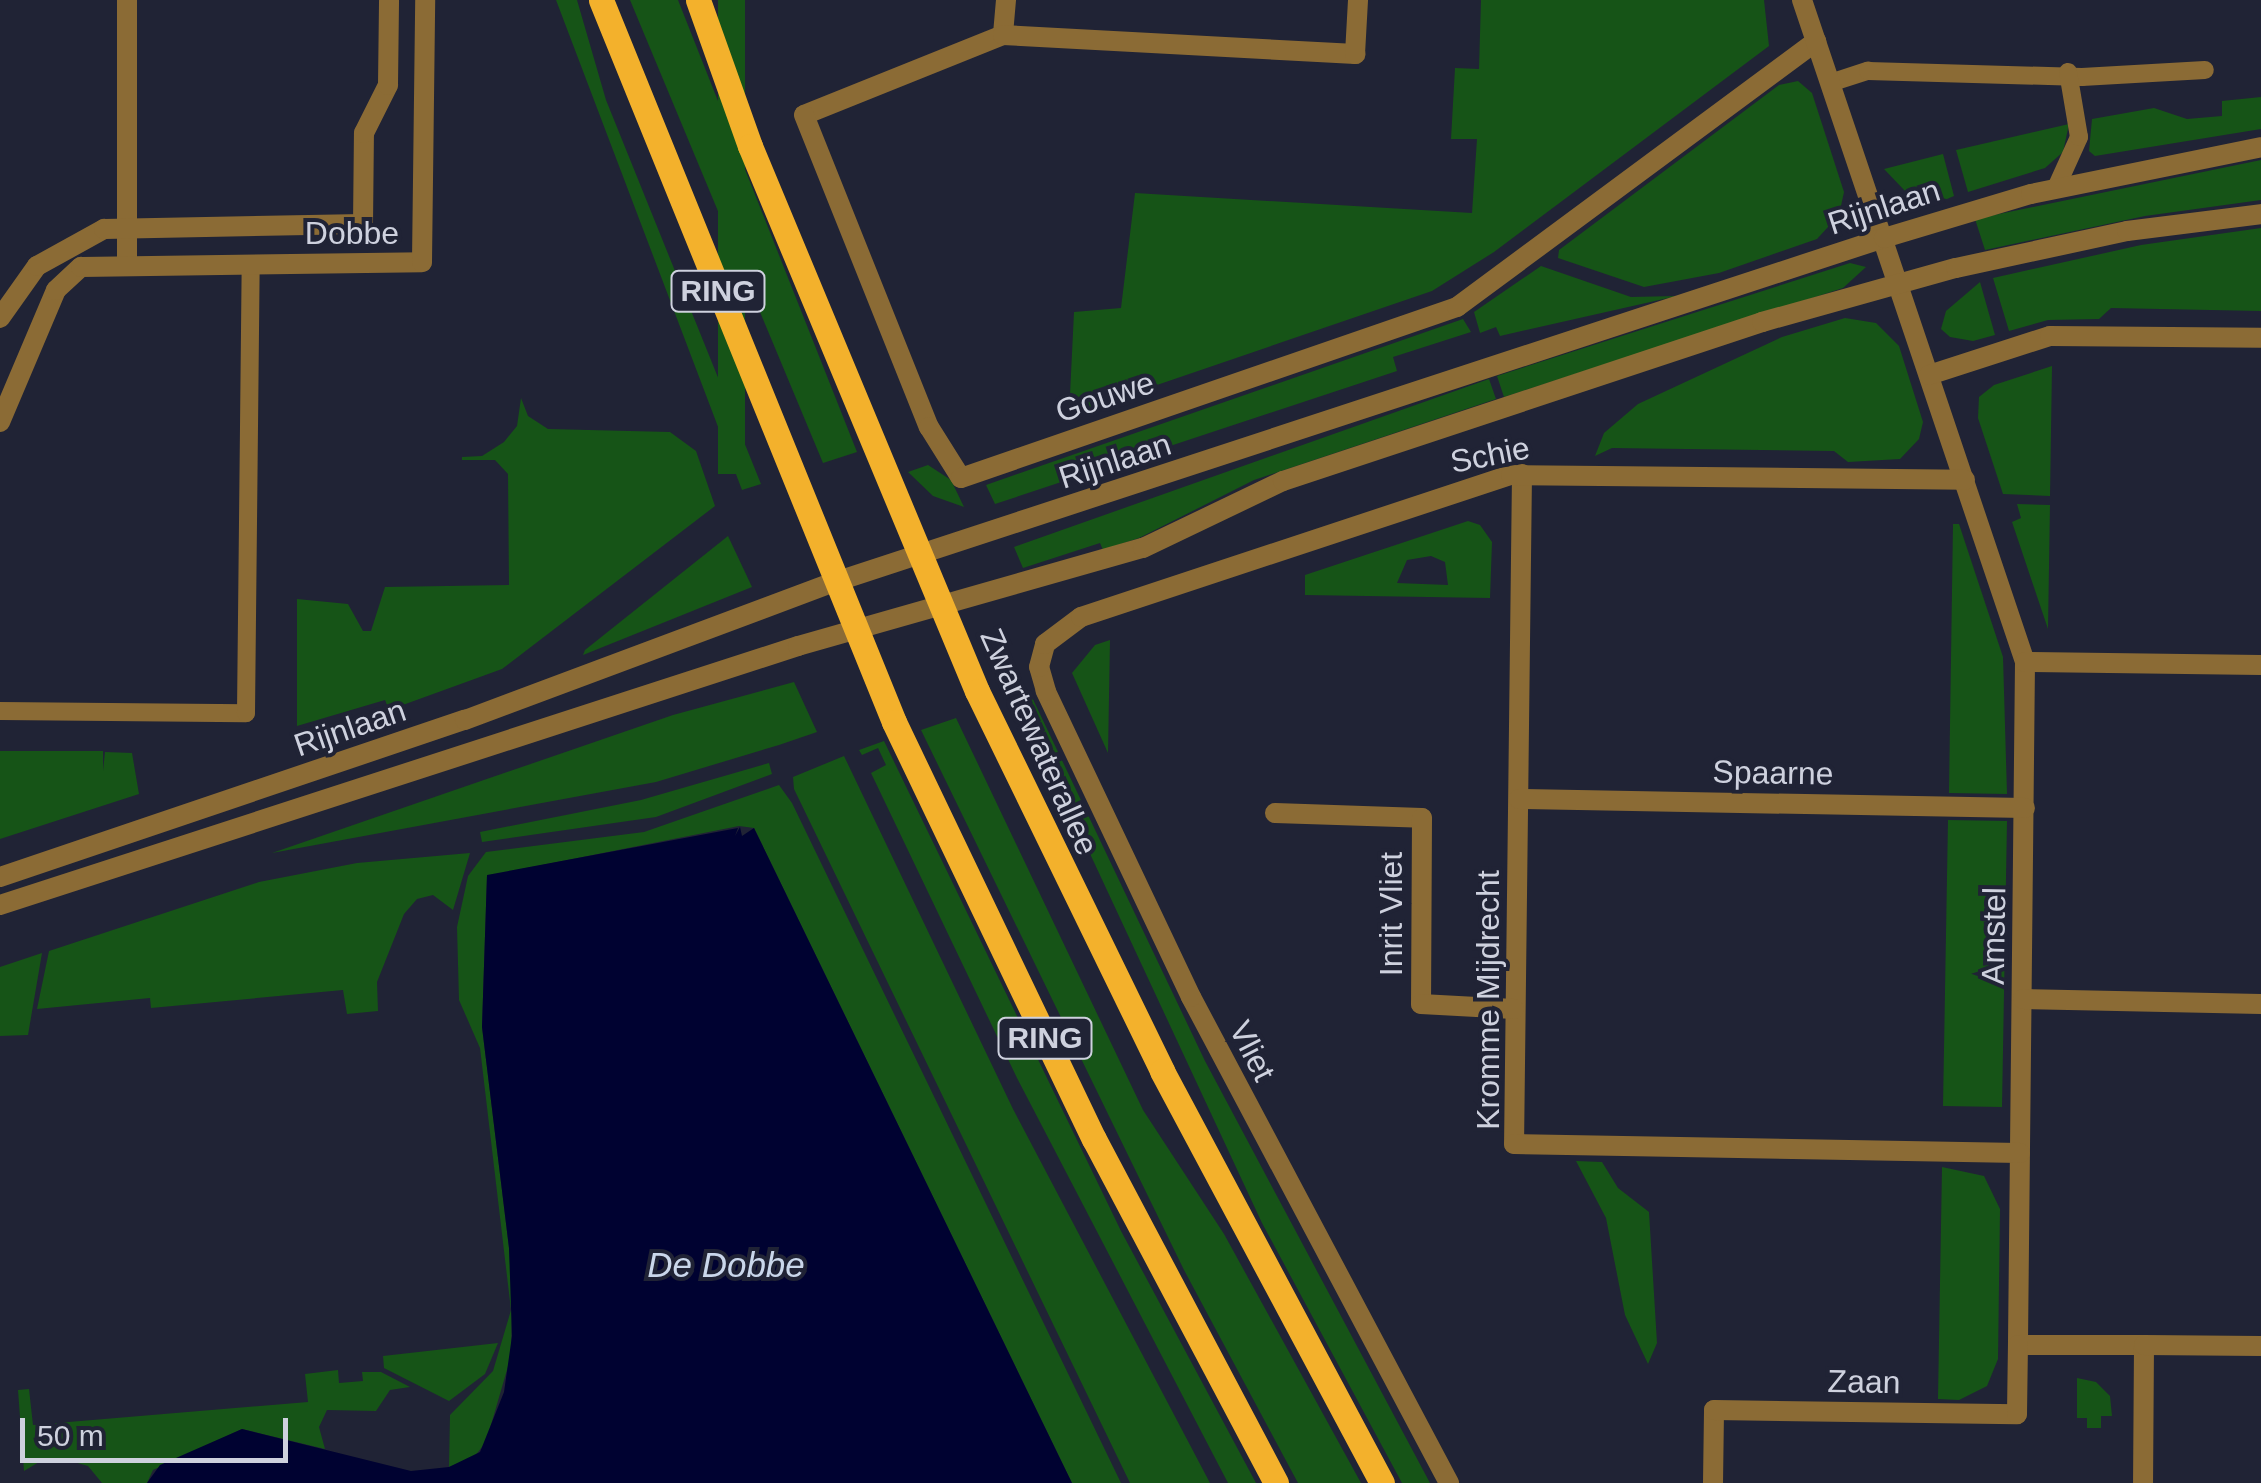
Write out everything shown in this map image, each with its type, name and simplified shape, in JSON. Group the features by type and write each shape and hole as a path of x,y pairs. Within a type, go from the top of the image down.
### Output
{"main road":[{"name":"RING","path":"601,0 854,630 1094,1138 1276,1483"},
{"name":"Zwartewaterallee","path":"698,0 750,146 920,556 1070,889 1382,1483"}],"street":[{"path":"127,0 127,264"},
{"path":"0,318 19,286 52,252 77,239 127,225 363,224 364,133 388,85 389,0"},
{"name":"Dobbe","path":"52,252 81,266 422,262 425,0"},
{"path":"1006,0 1004,36 1355,54 1358,0"},
{"name":"Amstel","path":"1802,0 2025,662 2018,1345"},
{"name":"Gouwe","path":"1004,36 804,115 929,427 960,478 1457,308 1816,41"},
{"name":"Rijnlaan","path":"0,877 465,720 835,582 1884,238 2056,188 2261,147"},
{"name":"Rijnlaan","path":"0,905 854,630 1143,548 1284,480 1762,322 1898,284 2126,231 2261,214"},
{"path":"0,422 56,290 81,266"},
{"path":"1929,375 2050,336 2261,338"},
{"name":"Schie","path":"1052,636 1081,616 1522,474 1965,480"},
{"name":"Kromme Mijdrecht","path":"1522,474 1514,1144 2020,1153"},
{"name":"Vliet","path":"1052,636 1039,667 1046,691 1208,1031 1449,1483"},
{"path":"2025,662 2261,665"},
{"name":"Spaarne","path":"1520,799 2025,808"},
{"name":"Inrit Vliet","path":"1274,813 1422,818 1420,1004 1514,1010"},
{"path":"2023,1000 2261,1004"},
{"path":"2143,1483 2144,1344"},
{"path":"2018,1345 2261,1346"},
{"name":"Zaan","path":"1713,1483 1714,1410 2017,1414 2018,1345"}],"lane":[{"path":"1830,82 1868,70 2068,72 2082,77 2205,70"},
{"path":"2056,188 2079,137 2068,72"},
{"path":"0,711 246,712 250,264"}],"green space":[{"path":"556,0 577,0 606,100 761,484 742,490"},
{"path":"630,0 678,0 857,452 823,463"},
{"path":"718,0 745,0 745,474 718,474"},
{"path":"1481,0 1764,0 1769,46 1494,252 1432,291 1069,415 1074,312 1121,308 1135,193 1472,213 1477,139 1451,139 1455,68 1479,69"},
{"path":"1798,81 1812,93 1844,192 1839,215 1817,239 1719,273 1644,287 1558,258 1559,250 1779,85"},
{"path":"2261,97 2261,129 2095,156 2089,151 2092,119 2154,108 2187,119 2222,116 2222,101"},
{"path":"2069,124 2063,152 2045,168 1968,192 1956,150"},
{"path":"1943,154 1954,196 1947,199 1906,192 1884,169"},
{"path":"2261,160 2261,200 2145,216 1985,250 1975,219"},
{"path":"2261,228 2261,311 2111,308 2099,319 2048,320 2009,331 1993,278 2141,245"},
{"path":"1850,263 1866,267 1843,288 1504,397 1497,376"},
{"path":"1541,266 1631,297 1677,296 1500,336 1496,327 1480,333 1474,312"},
{"path":"1980,282 1995,335 1973,341 1950,337 1941,329 1946,311"},
{"path":"1845,318 1876,323 1899,346 1923,422 1919,439 1900,459 1848,462 1834,451 1612,448 1595,456 1604,433 1638,404 1782,337"},
{"path":"1463,319 1471,332 1393,357 1397,371 995,504 986,485"},
{"path":"2052,366 2050,496 2003,494 1978,418 1979,397 1994,385"},
{"path":"1489,379 1496,399 1254,480 1139,538 1103,550 1100,543 1023,568 1014,547"},
{"path":"521,398 528,416 548,429 670,432 696,451 715,506 502,669 389,710 385,700 297,726 297,599 348,604 363,631 371,631 385,587 509,585 508,474 495,460 462,457 482,456 504,442 517,426"},
{"path":"928,465 951,480 964,507 933,496 908,472"},
{"path":"2017,504 2050,505 2048,629 2012,522 2021,518"},
{"path":"1468,521 1480,525 1492,542 1490,598 1305,595 1305,575","holes":["1431,556 1445,562 1448,585 1397,583 1407,560"]},
{"path":"1953,524 1959,524 2003,657 2007,794 1949,793"},
{"path":"728,536 752,587 583,655 585,650"},
{"path":"1110,640 1108,753 1072,673 1095,645"},
{"path":"794,682 817,732 779,745 656,782 272,853 673,715"},
{"path":"1030,693 1205,1061 1430,1483 1402,1483 1262,1223 1017,697"},
{"path":"956,718 1143,1110 1224,1234 1361,1483 1298,1483 1184,1270 921,730"},
{"path":"884,741 1121,1231 1256,1483 1228,1483 1017,1078 871,773 886,765 878,748 862,755 859,750"},
{"path":"0,751 103,751 103,771 105,752 132,753 139,794 0,839"},
{"path":"844,756 1013,1109 1210,1483 1130,1483 794,789 793,777"},
{"path":"769,763 772,774 656,817 482,842 480,832 641,800"},
{"path":"779,785 792,803 1121,1483 1072,1483 754,828 739,826 487,876 482,1027 509,1248 512,1296 511,1356 486,1442 474,1457 449,1467 450,1415 493,1371 511,1310 480,1048 459,1000 457,927 468,876 486,852 644,832"},
{"path":"1948,820 2007,821 2002,1107 1943,1106"},
{"path":"470,853 453,910 433,895 417,899 404,914 377,982 378,1011 347,1014 343,990 151,1008 150,998 37,1009 49,951 259,882 357,863"},
{"path":"42,953 28,1035 0,1036 0,967"},
{"path":"1576,1161 1602,1162 1618,1188 1649,1212 1657,1343 1648,1364 1625,1315 1606,1218"},
{"path":"1942,1167 1984,1176 2000,1209 1998,1359 1987,1386 1959,1400 1938,1399"},
{"path":"498,1343 485,1374 449,1401 384,1368 383,1356"},
{"path":"338,1370 339,1383 363,1381 362,1372 381,1372 410,1387 390,1390 376,1411 327,1410 319,1427 325,1449 242,1429 153,1470 147,1483 102,1483 88,1466 67,1460 39,1462 24,1471 18,1390 29,1389 33,1425 308,1402 305,1374"},
{"path":"2077,1378 2096,1382 2110,1396 2112,1416 2101,1416 2101,1428 2087,1428 2087,1418 2077,1418"}],"water":[{"name":"De Dobbe","path":"740,827 742,836 754,828 1072,1483 147,1483 160,1465 242,1429 411,1471 449,1467 480,1452 504,1392 512,1336 509,1248 482,1027 487,875 738,828 735,836"}]}
